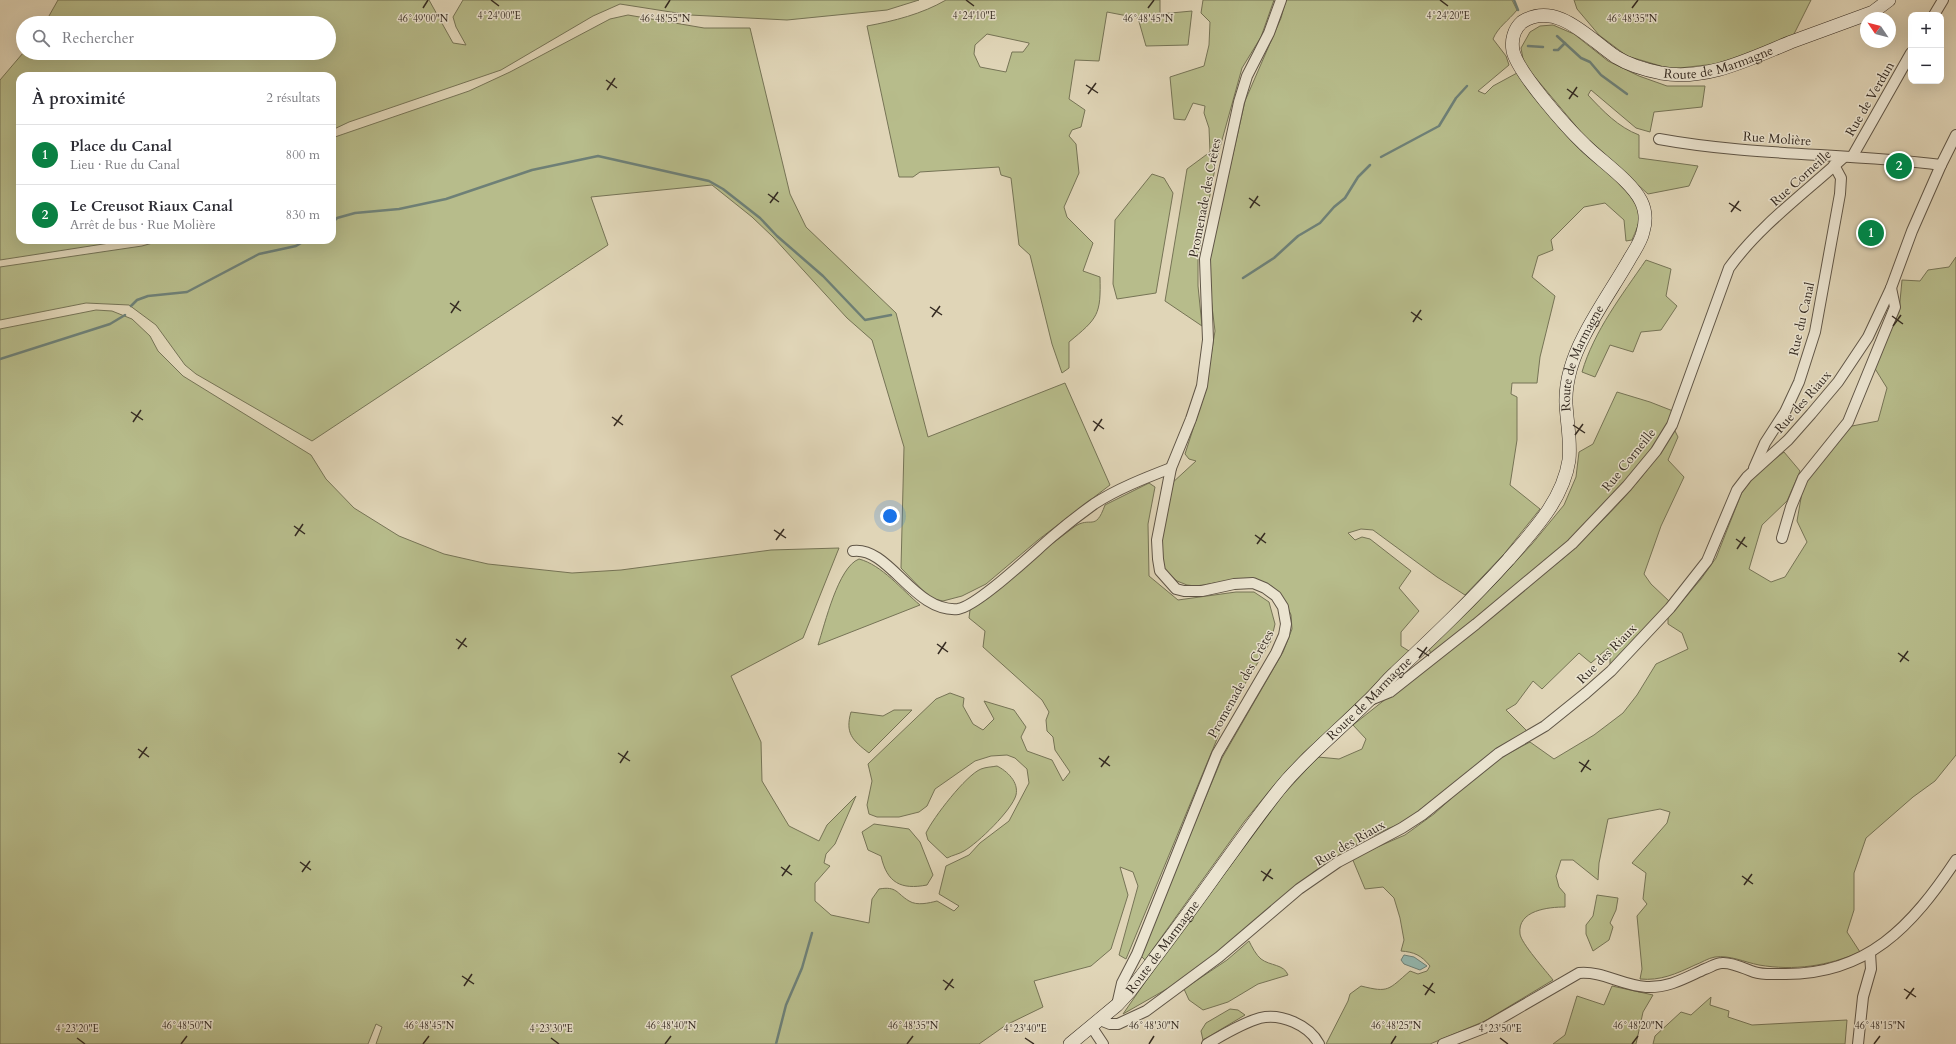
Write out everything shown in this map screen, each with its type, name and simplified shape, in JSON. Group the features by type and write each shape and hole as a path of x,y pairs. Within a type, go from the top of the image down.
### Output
{"street":[{"name":"Promenade des Crêtes","path":"1118,1005 1122,983 1137,954 1217,754 1276,653 1284,636 1286,624 1282,607 1276,596 1266,588 1253,583 1234,584 1202,591 1184,591 1176,589 1160,571 1158,559 1158,540 1171,468 1191,419 1202,386 1208,340 1205,259 1239,102 1247,76 1269,33 1281,0"},
{"name":"Route de Marmagne","path":"1070,1044 1118,1005 1130,991 1258,816 1286,781 1315,750 1369,700 1486,585 1518,549 1551,507 1562,487 1569,458 1570,440 1566,401 1568,379 1573,360 1598,311 1639,243 1644,230 1645,216 1642,202 1633,189 1581,141 1538,92 1519,67 1513,52 1512,40 1516,28 1524,20 1536,14 1548,12 1562,14 1573,21 1614,55 1627,63 1662,73 1702,74 1728,67 1873,12 1888,0"},
{"path":"1936,12 1943,0"},
{"name":"Rue de Verdun","path":"1848,157 1908,58"},
{"name":"Rue des Riaux","path":"1096,1023 1118,1024 1146,1011 1219,957 1299,889 1338,862 1402,828 1422,815 1499,753 1545,726 1611,671 1660,619 1707,561 1737,490 1754,470 1788,440 1838,382 1868,337 1891,288 1912,231 1956,135"},
{"name":"Rue Molière","path":"1659,139 1696,146 1893,159 1941,165"},
{"name":"Rue Corneille","path":"1369,700 1390,692 1482,619 1572,544 1627,486 1656,451 1672,425 1729,268 1740,252 1756,235 1834,165 1848,157"},
{"name":"Rue du Canal","path":"1754,470 1765,442 1785,412 1799,382 1815,332 1840,194 1841,178 1834,165"},
{"path":"1782,538 1791,507 1803,478 1848,422 1895,307 1891,288"},
{"path":"853,551 861,550 885,563 932,605 960,608 980,598 1054,535 1095,504 1136,482 1171,468"},
{"path":"1443,1044 1484,1028 1579,973 1592,972 1624,984 1662,987 1724,963 1764,974 1792,975 1832,968 1870,953 1888,941 1935,891 1956,860"},
{"path":"1858,1044 1863,997 1871,969 1870,953"},
{"path":"1207,1044 1260,1018 1270,1018 1294,1022 1305,1029 1319,1044"},
{"path":"1096,1023 1103,1044"}],"green space":[{"path":"58,0 429,0 453,43 466,45 456,27 453,17 463,0 919,0 887,10 787,20 690,15 620,4 593,16 501,70 349,122 336,128 336,72 16,72 16,244 103,244 0,260 0,80 17,60 336,60 336,16 49,16"},
{"path":"946,0 1160,0 1160,14 1192,11 1188,45 1146,46 1138,18 1107,12 1099,61 1075,60 1069,99 1085,110 1081,127 1072,130 1069,136 1076,144 1079,173 1064,207 1067,217 1093,243 1083,271 1100,277 1100,300 1096,315 1092,321 1069,342 1069,368 1062,373 1052,344 1030,255 1019,245 1011,178 1001,175 999,167 920,172 913,177 899,177 867,26 908,16","holes":["987,34 1029,43 1023,52 1012,52 1006,72 980,67 974,54 975,45"]},
{"path":"1203,0 1274,0 1261,37 1242,68 1217,158 1198,257 1198,286 1202,326 1165,301 1187,169 1210,152 1209,128 1204,113 1205,106 1193,103 1185,120 1174,119 1170,77 1204,66 1209,45 1210,22 1201,13"},
{"path":"1286,0 1512,0 1517,10 1500,27 1493,39 1506,56 1509,65 1478,91 1485,94 1493,86 1517,73 1569,139 1612,176 1629,194 1635,202 1640,218 1632,240 1626,241 1624,220 1605,203 1584,207 1551,240 1553,250 1538,256 1532,277 1555,296 1540,357 1537,383 1512,383 1511,394 1517,397 1517,440 1510,485 1540,509 1504,554 1465,595 1437,577 1373,530 1361,529 1348,533 1355,540 1362,537 1370,539 1411,571 1399,588 1419,611 1401,632 1401,646 1409,651 1343,717 1303,753 1274,785 1244,822 1145,960 1140,955 1222,758 1283,652 1292,629 1291,615 1285,601 1273,587 1255,579 1240,579 1196,586 1187,585 1177,581 1162,567 1161,542 1171,484 1196,461 1189,459 1185,454 1205,392 1215,331 1210,290 1209,260 1245,101 1281,18"},
{"path":"1574,0 1811,0 1792,38 1724,63 1671,69 1627,56 1599,35 1577,9"},
{"path":"628,15 704,28 750,28 790,194 806,227 896,313 928,437 1065,383 1110,485 1038,540 986,584 962,596 943,601 930,598 901,568 904,447 872,340 847,318 773,237 752,217 712,185 591,197 608,245 312,441 196,374 185,365 156,325 129,305 86,303 0,320 0,267 149,244 336,244 336,137 469,91 510,72 610,19"},
{"path":"1553,25 1574,34 1608,61 1639,76 1667,86 1705,86 1702,107 1654,112 1650,132 1636,128 1591,90 1588,95 1605,113 1624,128 1639,135 1639,158 1698,166 1689,186 1648,194 1586,138 1524,64 1521,48 1530,32 1540,26"},
{"path":"1152,174 1164,178 1173,193 1156,293 1117,299 1113,284 1115,220"},
{"path":"1956,257 1956,755 1935,781 1913,797 1866,838 1854,873 1854,910 1847,932 1860,952 1836,961 1798,967 1772,967 1732,958 1715,957 1668,976 1654,979 1640,979 1642,969 1637,916 1647,904 1643,899 1646,873 1632,863 1667,823 1670,812 1660,809 1608,819 1599,863 1598,880 1573,860 1561,860 1556,876 1559,887 1565,894 1565,907 1543,909 1535,912 1529,915 1520,926 1521,938 1553,980 1485,1021 1430,1044 1326,1044 1348,1001 1350,994 1361,986 1377,989 1388,988 1410,971 1418,974 1427,971 1430,966 1424,959 1417,955 1410,952 1401,951 1404,940 1400,918 1394,898 1383,887 1365,889 1352,858 1405,835 1434,814 1476,776 1500,758 1530,742 1554,759 1594,735 1623,713 1637,695 1656,664 1688,649 1682,633 1668,624 1668,618 1701,579 1716,558 1742,492 1756,474 1784,452 1800,471 1787,501 1762,525 1749,569 1771,582 1785,577 1807,542 1797,521 1804,481 1839,435 1852,426 1878,421 1887,388 1874,367 1899,312 1902,280 1920,281 1928,270 1949,267"},
{"path":"1646,260 1671,269 1666,296 1677,306 1661,330 1641,332 1633,352 1610,345 1595,377 1582,372 1587,357 1601,328 1618,300"},
{"path":"96,310 112,311 132,319 150,336 158,351 183,376 311,455 326,479 354,508 399,536 444,554 488,564 572,573 621,570 771,550 839,548 803,638 731,676 761,742 762,781 789,826 819,841 827,825 856,796 835,844 826,854 824,863 830,866 815,883 815,901 831,915 869,923 872,899 879,889 885,888 893,889 912,903 923,904 937,901 954,911 959,906 939,894 946,866 969,855 980,843 1009,821 1029,783 1027,769 1015,758 1007,755 991,756 975,761 935,789 927,806 919,812 899,817 877,817 869,814 867,805 872,781 868,764 936,699 950,693 964,698 963,706 973,724 983,730 994,719 984,701 1014,710 1026,727 1021,737 1027,751 1052,760 1063,781 1070,772 1055,750 1053,737 1047,731 1046,720 1049,712 1042,700 983,647 985,631 969,618 970,610 1074,527 1085,522 1092,522 1098,519 1105,505 1149,483 1155,487 1148,524 1149,576 1178,600 1236,592 1254,592 1269,602 1275,624 1271,641 1229,710 1126,959 1119,955 1138,886 1133,872 1120,867 1128,895 1111,949 1091,966 1034,981 1043,1007 1006,1025 979,1044 376,1044 382,1027 376,1024 368,1044 0,1044 0,329"},
{"path":"1617,392 1673,411 1669,423 1642,462 1570,543 1431,655 1429,648 1493,586 1532,544 1564,505 1576,477 1579,452 1593,444"},
{"path":"1674,429 1678,437 1668,460 1684,477 1661,526 1644,574 1651,584 1670,602 1610,665 1610,653 1608,648 1591,663 1579,653 1542,689 1533,681 1516,704 1506,710 1527,731 1449,787 1403,823 1360,842 1315,871 1222,951 1172,986 1123,1014 1159,962 1283,795 1318,757 1339,759 1362,749 1366,739 1353,725 1566,556 1596,527 1639,481 1652,464"},
{"path":"859,559 884,572 920,605 818,645 833,597 839,584 851,564"},
{"path":"894,710 912,710 869,753 851,736 849,719 851,712 883,716"},
{"path":"997,766 1005,771 1014,781 1016,786 1016,795 1013,801 994,826 977,841 964,851 947,858 928,840 926,833 943,808 967,779 981,769"},
{"path":"874,824 909,829 920,842 933,875 927,885 903,885 891,878 887,873 881,856 868,850 862,832"},
{"path":"1597,895 1618,898 1616,910 1610,923 1613,927 1609,940 1593,951 1586,934 1586,925 1593,916"},
{"path":"1249,941 1261,959 1280,967 1286,971 1288,975 1258,984 1228,1002 1203,1010 1189,1000 1184,989 1227,960"},
{"path":"1612,986 1653,995 1643,1012 1636,1044 1553,1044 1565,1035 1577,996 1604,1005"},
{"path":"1711,997 1710,1005 1729,1011 1728,1017 1752,1025 1847,1020 1845,1044 1653,1044 1655,1036 1681,1012 1691,1015"},
{"path":"1230,1009 1238,1010 1245,1015 1203,1040 1201,1031 1206,1023"}],"water":[{"path":"1404,955 1414,957 1427,966 1420,970 1404,964 1401,960"}],"waterway":[{"path":"1514,0 1518,10"},
{"path":"1557,36 1581,58 1590,62 1601,75 1627,94"},
{"path":"1554,50 1558,50 1565,43"},
{"path":"1528,46 1543,47"},
{"path":"1381,157 1439,126 1456,98 1467,86"},
{"path":"336,219 355,213 399,209 446,199 532,170 598,156 709,181 723,189 760,218 777,236 823,276 865,320 891,315"},
{"path":"1243,278 1274,258 1298,236 1320,223 1334,207 1345,198 1358,177 1370,165"},
{"path":"131,306 137,300 148,296 187,292 259,254 299,244"},
{"path":"0,359 110,324 125,315"},
{"path":"776,1044 786,1005 802,968 812,933"}],"place":[{"name":"Le Creusot Riaux Canal","path":"1899,166"},
{"name":"Place du Canal","path":"1871,233"}]}
